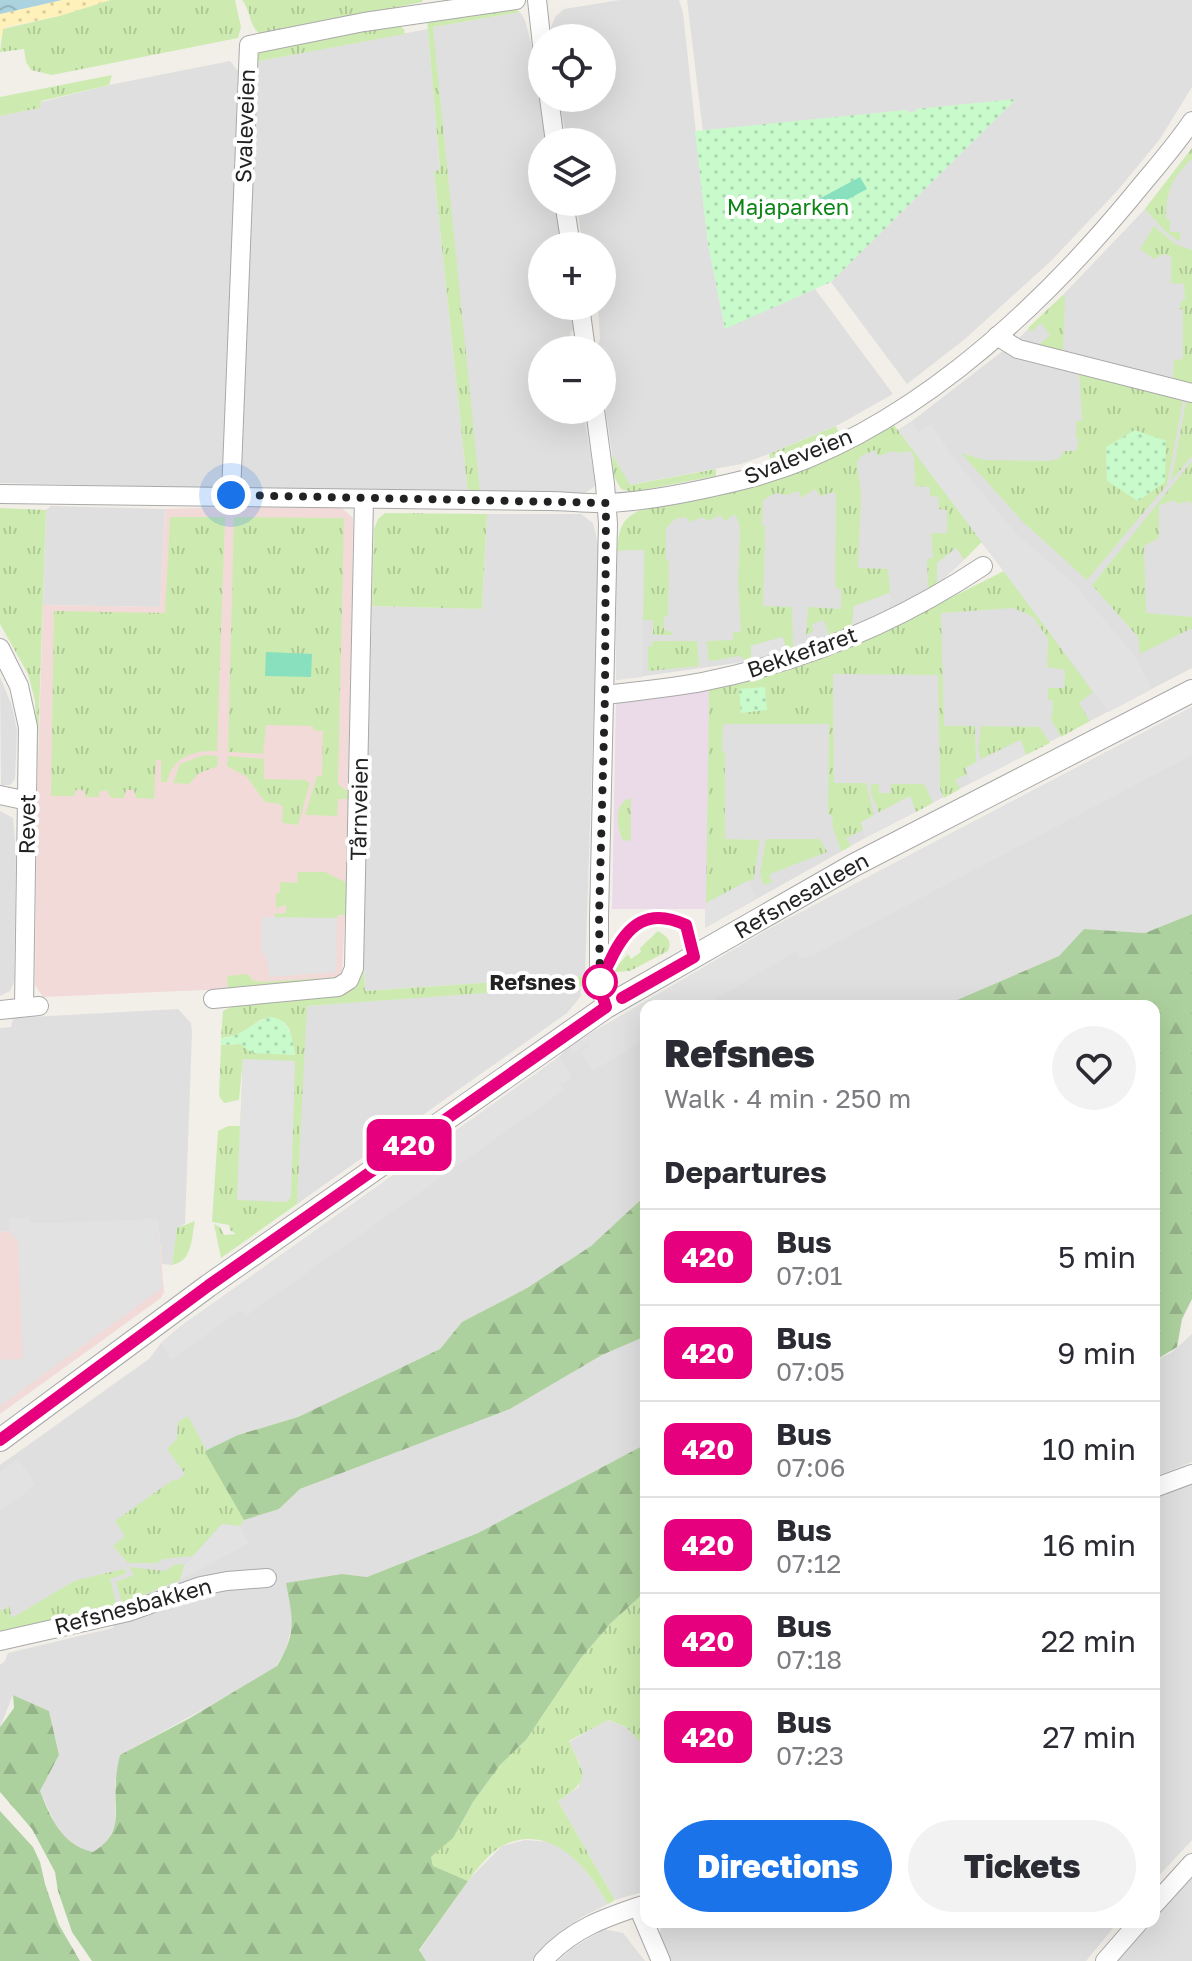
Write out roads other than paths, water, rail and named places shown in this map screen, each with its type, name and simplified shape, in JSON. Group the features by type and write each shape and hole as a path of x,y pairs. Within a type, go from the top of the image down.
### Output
{"street":[{"name":"Svaleveien","path":"231,495 249,45 364,22 516,0"},
{"path":"537,0 540,24"},
{"name":"Svaleveien","path":"0,494 231,495 606,503 748,479 820,451 896,411 934,386 997,336 1039,299 1098,238 1192,121"},
{"path":"997,336 1018,349 1192,393"},
{"path":"597,424 606,503 599,918 599,983 606,1007"},
{"name":"Tårnveien","path":"213,999 338,987 349,980 354,968 364,499"},
{"name":"Bekkefaret","path":"605,695 703,682 797,657 896,616 944,592 983,566"},
{"name":"Revet","path":"0,648 19,686 28,727 32,1006 0,1010"},
{"name":"Refsnesalleen","path":"0,1440 208,1286 606,1007 854,865 1192,691"},
{"path":"0,795 28,801"},
{"path":"1160,1486 1192,1474"},
{"name":"Refsnesbakken","path":"0,1641 128,1612 201,1586 267,1578"},
{"path":"1160,1898 1192,1863"},
{"path":"543,1961 575,1932 595,1921 640,1907"},
{"path":"650,1928 661,1961"},
{"path":"1105,1961 1134,1928"}],"water":[{"path":"0,0 62,0 0,14"}],"place":[{"name":"Refsnes","path":"600,982"}],"park label":[{"name":"Majaparken","path":"788,207"}]}
